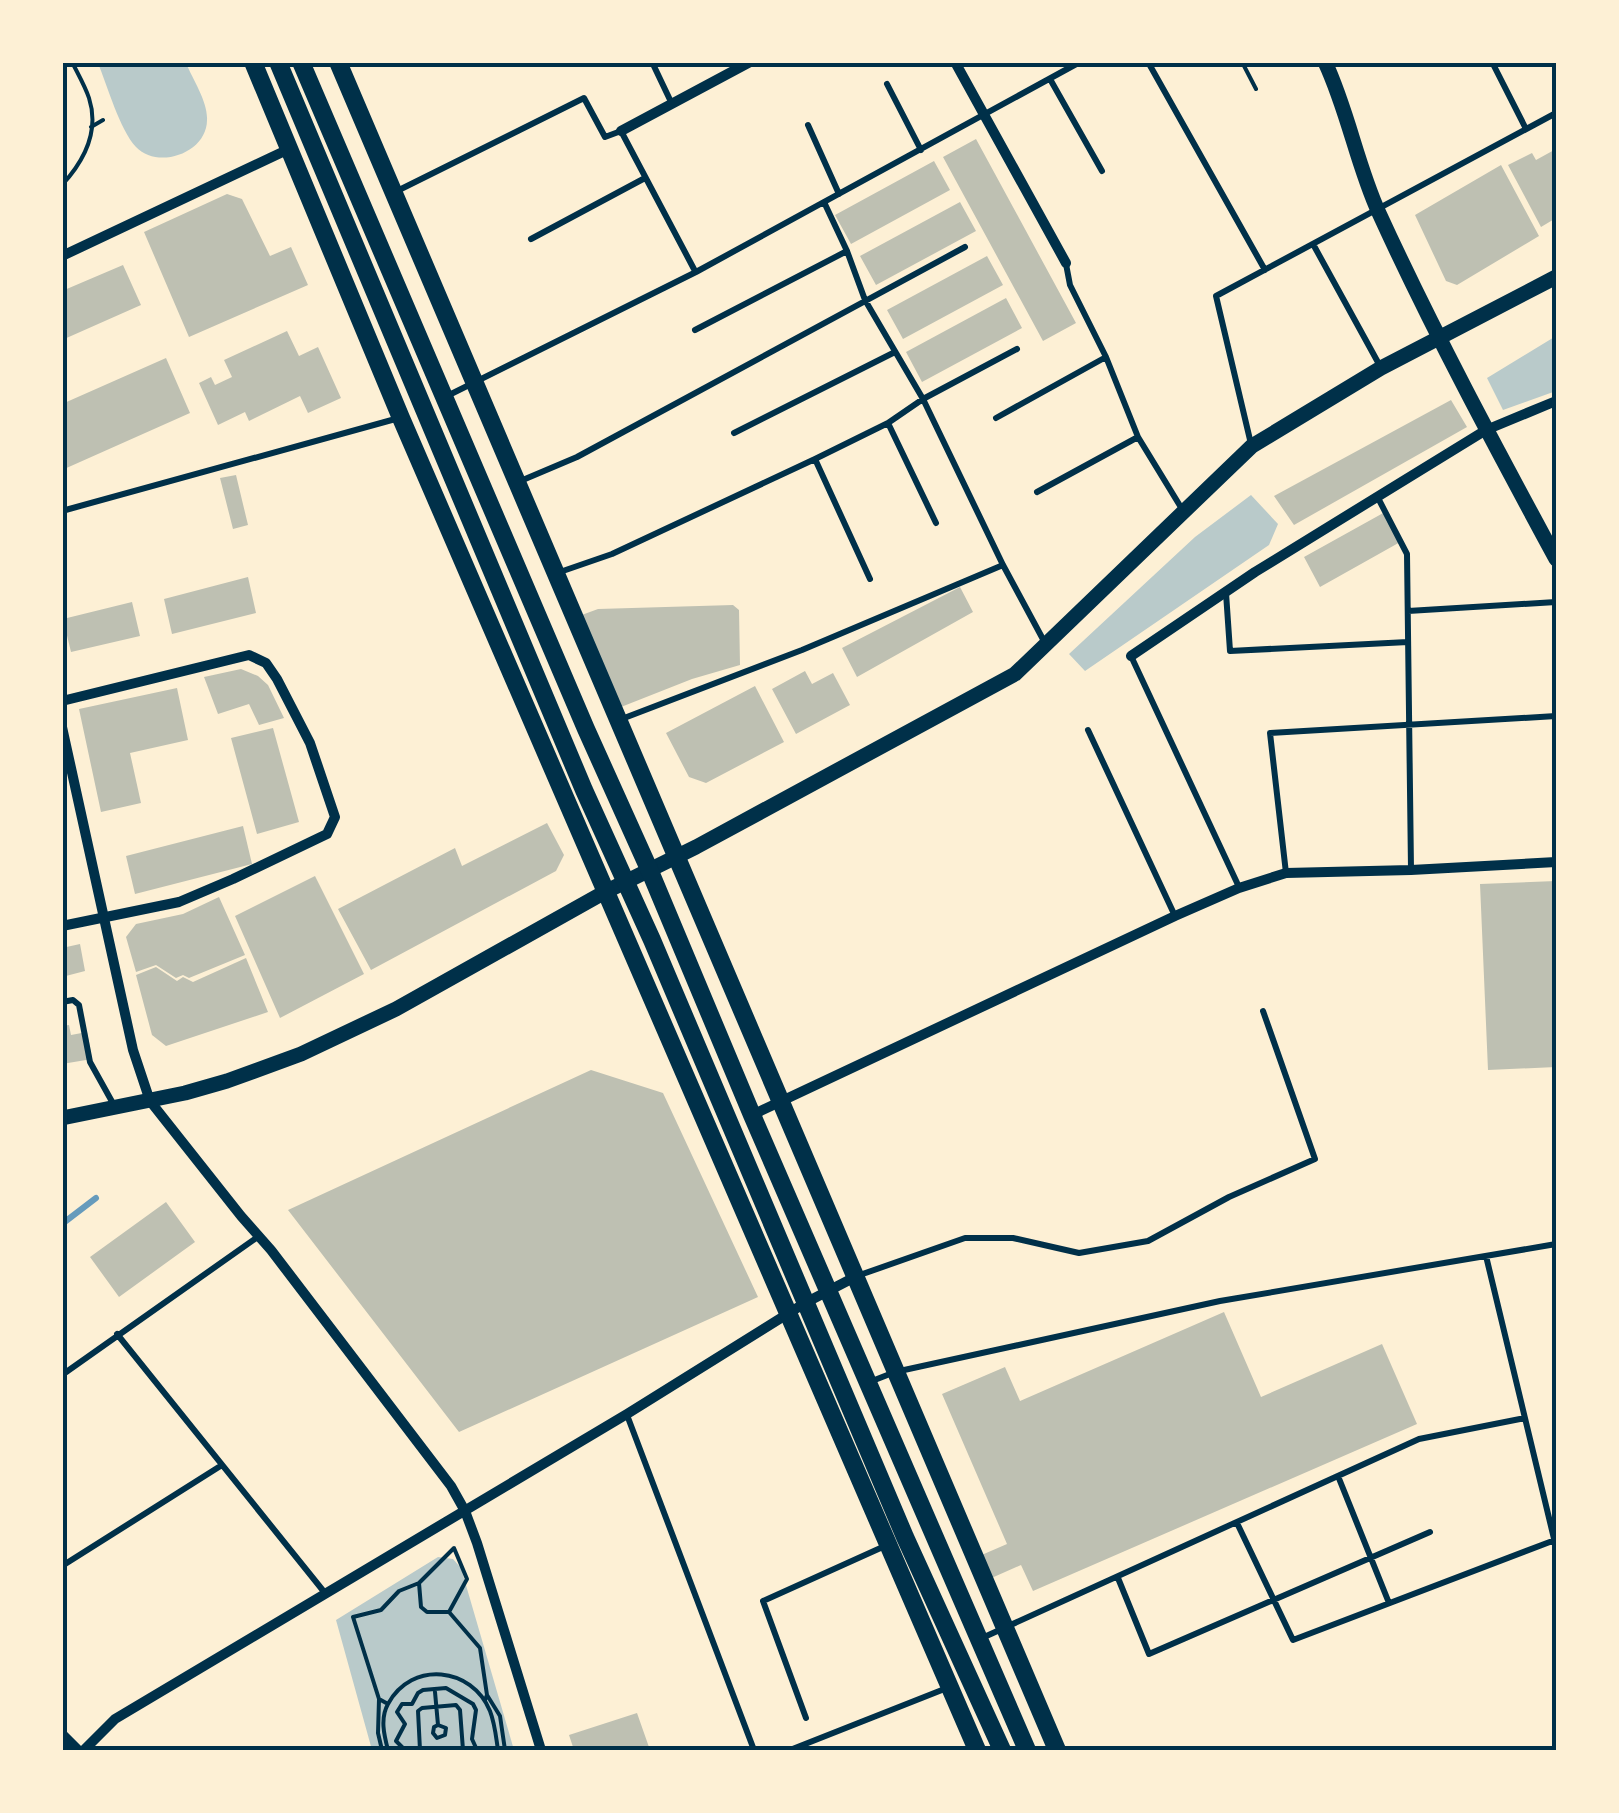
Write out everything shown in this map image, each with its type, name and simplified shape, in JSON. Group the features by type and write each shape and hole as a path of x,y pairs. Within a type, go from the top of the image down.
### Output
{"main road":[{"path":"253,62 401,418 788,1313 896,1541 1002,1750"},
{"path":"278,62 805,1303 949,1688 978,1750"},
{"path":"302,62 1027,1750"},
{"path":"341,63 1057,1750"},
{"path":"534,608 564,594"},
{"path":"489,621 509,612"}],"street":[{"path":"620,131 750,62"},
{"path":"955,62 1066,263"},
{"path":"1325,62 1336,84 1377,209 1486,430 1556,559"},
{"path":"62,256 289,149"},
{"path":"62,1118 150,1102 227,1081 301,1054 396,1009 605,892 1016,674 1252,446 1380,368 1556,277"},
{"path":"1131,656 1486,430 1556,401"},
{"path":"62,701 249,655 266,664 277,679 310,743 335,817 327,834 179,902 62,926"},
{"path":"62,727 133,1050 150,1102 447,1480 465,1511 541,1750"},
{"path":"752,1115 1175,916 1286,873 1556,862"},
{"path":"62,1734 81,1750 115,1720 627,1414 788,1313 855,1277"}],"lane":[{"path":"652,62 672,104"},
{"path":"444,398 696,272 1080,62"},
{"path":"1148,62 1265,270"},
{"path":"1492,62 1526,130"},
{"path":"1050,79 1102,171"},
{"path":"887,84 920,150"},
{"path":"394,192 584,98 605,138 620,131 696,272"},
{"path":"1252,446 1216,296 1556,113"},
{"path":"808,125 839,194"},
{"path":"531,238 645,178"},
{"path":"824,202 866,300 923,399 1046,644"},
{"path":"1313,244 1380,368"},
{"path":"517,483 577,457 965,247"},
{"path":"695,330 847,251"},
{"path":"1066,263 1070,285 1106,357 1138,437 1183,512"},
{"path":"556,574 612,554 816,459 1017,349"},
{"path":"734,432 896,352"},
{"path":"996,418 1106,357"},
{"path":"62,511 401,418"},
{"path":"888,422 936,523"},
{"path":"1037,492 1138,437"},
{"path":"816,459 870,580"},
{"path":"1377,496 1407,554 1411,870"},
{"path":"618,720 802,650 1003,565"},
{"path":"1226,592 1230,650 1408,642"},
{"path":"1408,611 1556,602"},
{"path":"1131,656 1239,888"},
{"path":"1286,873 1270,733 1556,716"},
{"path":"1088,730 1175,916"},
{"path":"62,1002 73,1000 80,1004 90,1062 116,1108"},
{"path":"855,1277 964,1238 1013,1238 1079,1253 1148,1242 1229,1197 1315,1159 1263,1010"},
{"path":"62,1374 259,1236"},
{"path":"868,1383 896,1372 1220,1301 1556,1244"},
{"path":"1237,1522 1293,1640 1556,1544 1486,1256"},
{"path":"117,1334 325,1594"},
{"path":"627,1414 754,1750"},
{"path":"978,1640 1418,1439 1525,1418"},
{"path":"62,1566 222,1465"},
{"path":"1338,1476 1389,1603"},
{"path":"1118,1578 1149,1654 1430,1532"},
{"path":"806,1718 762,1601 896,1541"},
{"path":"790,1750 949,1688"}],"path":[{"path":"62,185 80,166 88,149 91,126 90,101 72,62"},
{"path":"1242,62 1256,89"},
{"path":"91,126 102,120"},
{"path":"385,1750 378,1733 379,1700 353,1618 381,1610 399,1591 419,1583 454,1548 467,1579 449,1612"},
{"path":"419,1583 422,1608 427,1612 449,1612 480,1648 498,1750"},
{"path":"385,1750 382,1725 388,1704 406,1684 430,1674 452,1675 486,1698 500,1716 505,1750"},
{"path":"405,1750 396,1741 406,1724 399,1707 412,1704 423,1690 446,1688 474,1704 472,1739 478,1750"},
{"path":"432,1731 438,1724 435,1690"},
{"path":"379,1700 388,1704"},
{"path":"420,1750 418,1711 456,1706 460,1710 463,1750"},
{"path":"438,1724 446,1730 440,1738"},
{"path":"419,1730 432,1731 440,1738"},
{"path":"440,1738 441,1750"}],"shaded area":[{"path":"98,63 186,63 207,113 205,132 199,141 168,157 145,154 130,139 119,119"},
{"path":"1556,336 1556,391 1503,410 1487,378"},
{"path":"1251,495 1278,524 1269,545 1085,671 1069,654 1195,537"},
{"path":"438,1557 453,1559 461,1568 514,1750 372,1750 336,1620"}],"building":[{"path":"976,139 1076,323 1043,341 943,157"},
{"path":"1556,149 1556,218 1541,227 1508,165 1532,153 1536,160"},
{"path":"934,161 950,190 851,244 835,215"},
{"path":"1501,165 1539,236 1457,285 1446,281 1415,215"},
{"path":"227,194 242,199 270,256 291,247 308,285 189,337 144,232"},
{"path":"960,202 976,231 876,285 860,256"},
{"path":"987,256 1003,285 903,339 887,310"},
{"path":"123,265 141,305 62,340 62,291"},
{"path":"1006,298 1022,328 922,382 906,352"},
{"path":"287,331 299,356 318,347 341,398 308,413 300,396 249,421 245,412 218,425 199,383 211,377 215,385 232,377 224,360"},
{"path":"166,358 190,413 62,470 62,404"},
{"path":"1451,400 1467,427 1294,525 1274,496"},
{"path":"236,475 248,525 233,529 220,478"},
{"path":"1385,512 1402,541 1320,587 1304,557"},
{"path":"248,577 256,613 172,634 164,599"},
{"path":"960,587 973,612 857,677 842,648"},
{"path":"132,602 140,636 71,652 63,619"},
{"path":"733,605 739,610 740,665 621,707 579,616 598,609"},
{"path":"241,669 268,685 284,718 259,725 249,704 218,714 204,677"},
{"path":"805,671 812,684 833,673 850,705 796,734 772,689"},
{"path":"755,686 784,742 706,783 689,777 666,733"},
{"path":"177,688 188,740 130,753 141,803 101,812 79,709"},
{"path":"273,728 299,822 257,834 231,738"},
{"path":"547,823 564,855 556,871 371,970 338,909 455,848 462,866"},
{"path":"243,826 252,864 135,894 126,856"},
{"path":"315,876 364,974 280,1018 235,916"},
{"path":"1556,881 1556,1067 1488,1070 1480,884"},
{"path":"219,897 245,955 189,978 176,978 156,965 136,972 126,937 136,924 183,914"},
{"path":"80,944 85,971 62,977 62,948"},
{"path":"246,958 268,1012 166,1046 152,1035 136,975 156,967 177,981 183,977 193,982"},
{"path":"69,1025 71,1035 87,1032 92,1059 62,1064 62,1026"},
{"path":"591,1070 663,1093 758,1297 459,1432 288,1210"},
{"path":"166,1202 195,1242 119,1297 90,1257"},
{"path":"1224,1312 1261,1397 1382,1344 1417,1424 1033,1591 1021,1565 987,1580 977,1557 1007,1544 942,1394 1005,1367 1020,1401"},
{"path":"637,1713 650,1750 574,1750 569,1735"}],"waterway":[{"path":"62,1224 96,1198"}]}
